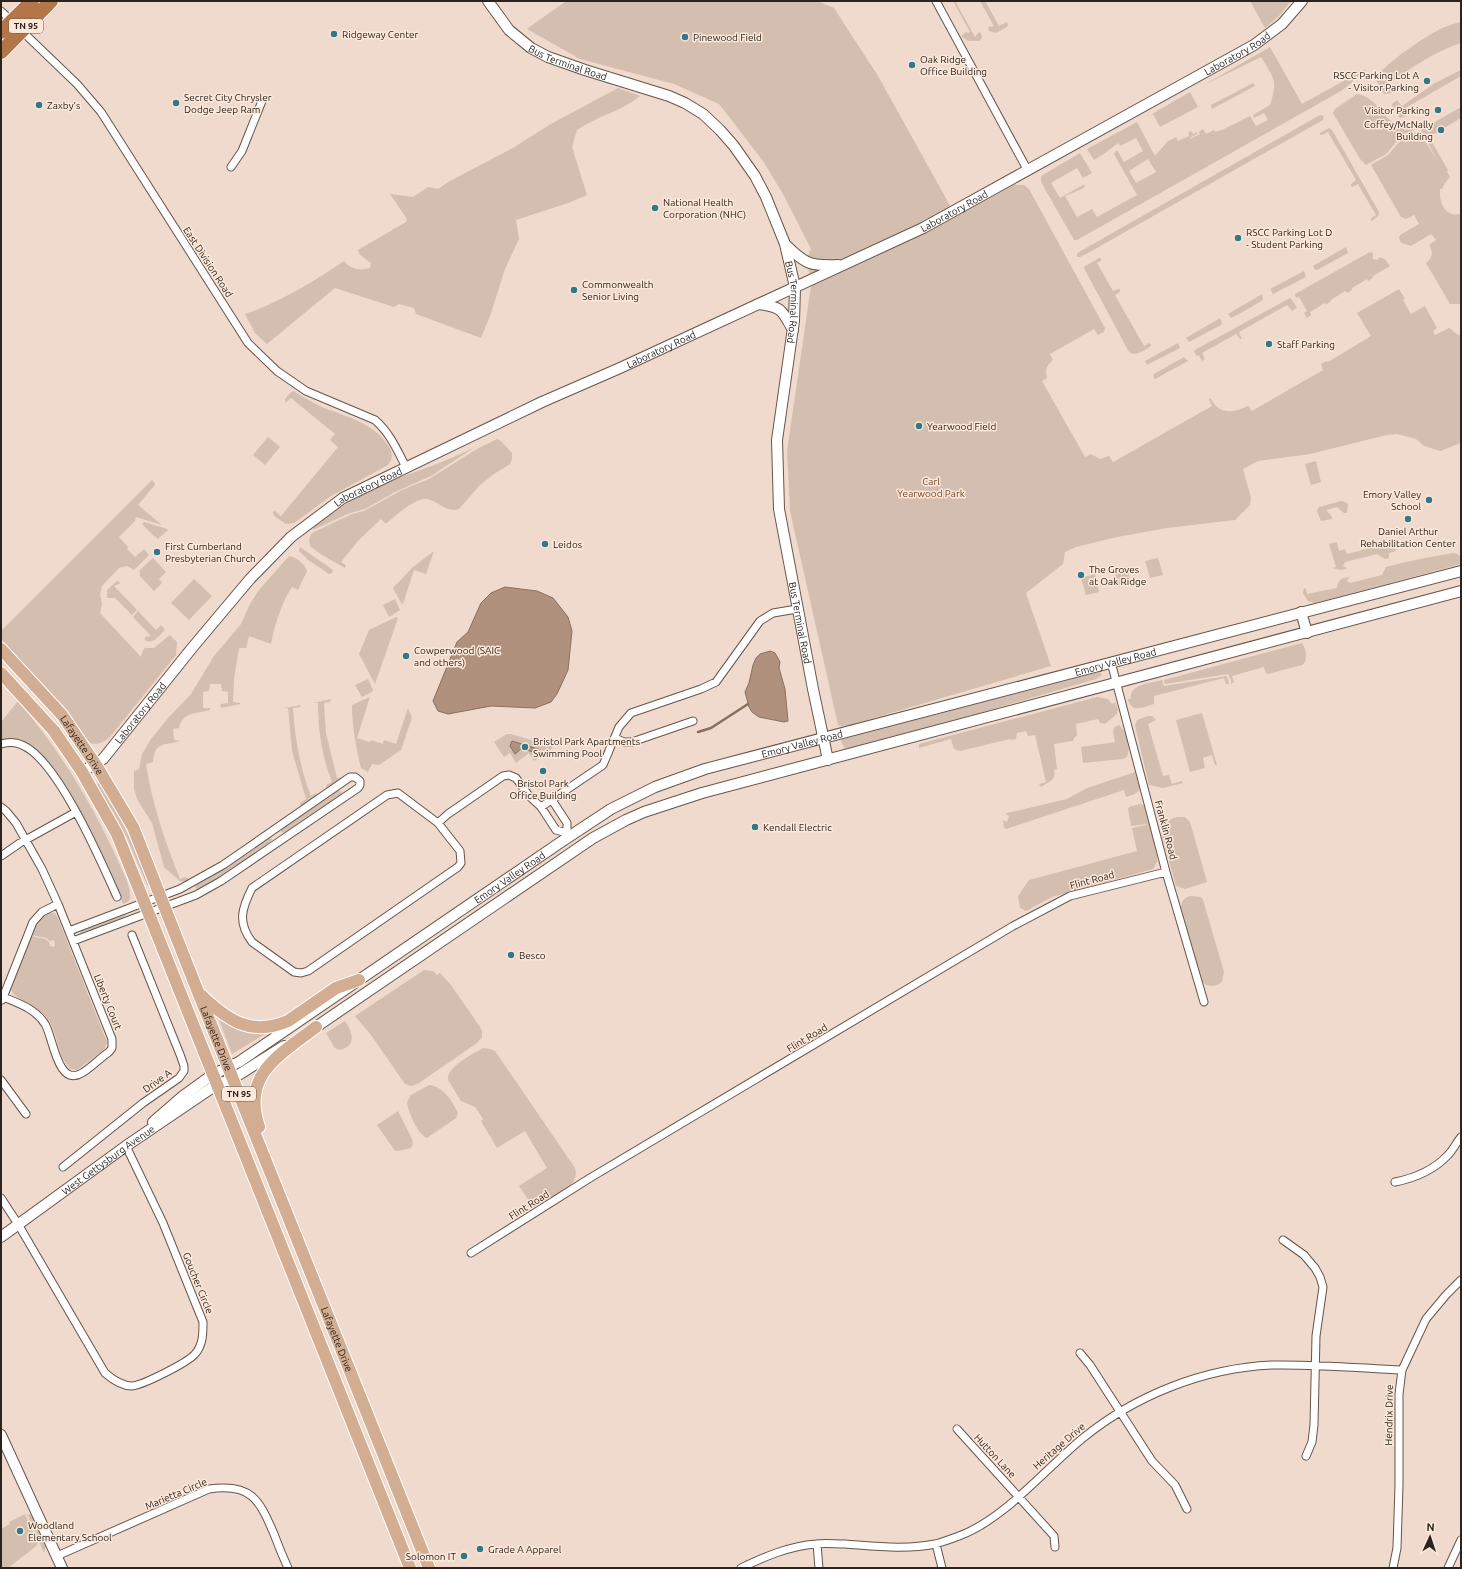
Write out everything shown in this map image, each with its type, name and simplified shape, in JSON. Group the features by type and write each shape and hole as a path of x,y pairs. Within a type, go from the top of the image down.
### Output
{"highway":[{"name":"TN 95","path":"1,52 32,1"},
{"name":"TN 95","path":"1,32 17,26 51,1"}],"main road":[{"name":"Lafayette Drive","path":"1,649 62,715 96,765 134,827 230,1073 429,1568"},
{"name":"Lafayette Drive","path":"1,673 54,731 82,772 117,834 410,1568"},
{"path":"198,992 228,1019 250,1026 260,1027 288,1021 336,988 359,980"},
{"path":"315,1286 314,1264 259,1126 254,1106 258,1083 271,1061 316,1027"}],"street":[{"name":"Bus Terminal Road","path":"488,1 509,30 531,48 548,57 669,96 685,103 703,114 734,146 755,176 766,197 785,244 795,287 793,330 777,440 779,509 797,609 828,760"},
{"path":"936,1 1028,171"},
{"name":"Laboratory Road","path":"82,772 96,765 103,759 250,579 291,537 343,498 548,399 620,368 923,228 1254,45 1282,24 1302,1"},
{"name":"East Division Road","path":"1,11 76,84 101,112 248,343 277,371 306,391 375,420 383,427 391,438 406,467"},
{"path":"231,167 242,151 262,101"},
{"path":"785,244 806,263 820,266 842,265"},
{"path":"759,304 775,306 783,312 793,330"},
{"name":"Emory Valley Road","path":"230,1073 239,1062 611,809 655,787 705,769 1461,571"},
{"name":"Emory Valley Road","path":"214,1080 294,1040 316,1027 570,853 626,820 644,812 695,795 1461,591"},
{"path":"541,807 602,765 619,727 631,713 701,689 716,682 760,621 773,613 797,609"},
{"path":"1301,612 1307,633"},
{"name":"Franklin Road","path":"1111,662 1166,872 1204,1002"},
{"path":"615,738 624,742 632,742 693,721"},
{"path":"1,744 21,744 35,754 58,782 76,812 104,867 117,897"},
{"path":"438,823 448,814 506,775 516,778 529,796 541,807 556,830 567,833 567,823 552,800"},
{"path":"69,931 162,902 196,895 221,881 358,788 360,781 355,776 351,777 223,865 162,902 146,907 73,940"},
{"path":"398,793 438,823 460,851 461,862 458,867 308,971 301,973 294,972 252,942 248,937 242,918 245,901 252,888 386,795 398,793"},
{"name":"Liberty Court","path":"1,807 16,823 26,840 58,904 112,1039 112,1048 109,1052 81,1073 72,1075 66,1073 58,1061 48,1028 41,1018 22,1005 2,998 33,922 42,912 58,904"},
{"path":"1,856 76,812"},
{"name":"Flint Road","path":"471,1253 590,1178 1013,926 1070,896 1166,872"},
{"name":"Drive A","path":"63,1167 143,1103 179,1078 184,1070 181,1057 132,934"},
{"path":"1,1080 26,1114"},
{"name":"West Gettysburg Avenue","path":"1,1237 126,1146 183,1096 214,1080"},
{"path":"1396,1182 1413,1178 1434,1167 1448,1155 1461,1137"},
{"name":"Goucher Circle","path":"1,1198 18,1224 105,1373 112,1379 131,1386 142,1383 183,1363 195,1355 203,1335 203,1322 163,1223 126,1146"},
{"path":"1283,1240 1304,1255 1312,1264 1320,1277 1323,1288 1316,1336 1314,1424 1312,1442 1306,1456"},
{"name":"Hendrix Drive","path":"1392,1568 1397,1548 1399,1394 1402,1370 1426,1319 1461,1280"},
{"path":"1080,1353 1090,1365 1152,1461 1175,1485 1187,1509"},
{"name":"Heritage Drive","path":"741,1568 777,1552 799,1546 817,1544 912,1546 936,1544 972,1531 1000,1513 1082,1438 1120,1410 1169,1387 1231,1370 1271,1366 1315,1366 1402,1370"},
{"name":"Hutton Lane","path":"957,1429 1054,1536 1055,1547"},
{"path":"1,1435 62,1568"},
{"name":"Marietta Circle","path":"57,1556 209,1489 225,1487 247,1492 256,1500 268,1518 288,1568"},
{"path":"1448,1568 1461,1540"},
{"path":"817,1544 819,1568"},
{"path":"936,1544 942,1568"}],"green space":[{"name":"Carl Yearwood Park","path":"566,1 817,1 834,8 878,76 953,211 1013,179 1016,185 1024,185 1029,189 1105,328 1104,332 1098,335 1094,329 1050,354 1053,360 1047,368 1047,378 1042,381 1085,457 1091,454 1100,459 1109,456 1113,462 1212,406 1209,400 1210,398 1220,409 1236,411 1248,406 1252,411 1323,370 1321,364 1327,361 1328,362 1371,336 1357,313 1399,289 1411,314 1425,306 1437,328 1433,331 1435,335 1449,328 1458,335 1461,334 1461,443 1440,451 1424,446 1416,439 1397,434 1387,435 1310,454 1258,461 1243,469 1251,498 1250,505 1235,520 1167,528 1117,537 1076,547 1065,552 1063,564 1026,593 1051,666 850,725 838,725 790,511 787,451 811,286 807,258 811,249 783,194 763,161 719,104 674,84 580,59 527,29"},
{"path":"953,1 955,1 975,37 979,32 981,33 982,37 980,41 968,41 961,36 966,32 970,32"},
{"path":"980,1 985,1 999,26 1007,22 1007,27 996,33 989,31 988,27 994,26"},
{"path":"1250,1 1291,1 1280,15 1265,28"},
{"path":"1461,22 1461,43 1441,51 1406,72 1388,84 1392,92 1389,94 1384,94 1376,80 1384,68 1429,35 1444,27"},
{"path":"1270,47 1302,104 1367,68 1341,91 1077,240 1074,240 1041,182 1041,176 1080,153 1092,173 1083,178 1077,168 1051,183 1060,198 1085,185 1084,188 1065,196 1077,217 1092,209 1097,217 1137,195 1114,154 1117,150 1124,162 1143,151 1136,138 1120,146 1118,143 1094,160 1087,149 1137,122 1155,156 1168,141 1176,137 1178,141 1189,136 1188,133 1191,131 1193,134 1198,133 1190,139 1200,134 1199,132 1203,129 1206,134 1214,130 1215,132 1250,116 1256,126 1268,120 1264,113 1254,118 1253,115 1270,105 1274,90 1272,75 1261,57 1204,85","holes":["1148,159 1156,172 1136,183 1129,171"]},
{"path":"1461,70 1461,76 1402,110 1406,116 1400,118 1393,108 1392,104 1397,100 1402,106 1435,83"},
{"path":"1253,83 1255,86 1212,109 1211,105"},
{"path":"618,88 640,96 625,106 577,130 572,147 587,195 568,203 516,220 519,239 505,269 490,316 481,338 416,314 414,308 399,304 394,307 335,288 267,344 255,333 245,314 271,304 296,291 344,261 355,269 370,268 371,263 359,254 358,250 406,222 407,219 390,194 413,197 428,187 438,189 450,181 513,148 549,125"},
{"path":"1190,92 1198,107 1160,127 1153,114 1145,118"},
{"path":"1357,94 1364,96 1376,104 1390,121 1396,125 1402,128 1411,125 1414,131 1397,141 1386,154 1366,165 1360,159 1333,113 1335,109"},
{"path":"1461,107 1461,118 1429,137 1448,170 1447,172 1450,177 1442,189 1440,189 1442,204 1449,212 1461,214 1461,304 1450,304 1426,263 1432,254 1429,245 1436,240 1431,234 1411,246 1401,243 1399,238 1400,235 1419,224 1414,215 1406,219 1401,217 1371,165 1388,155 1401,140 1419,131 1438,162 1421,130"},
{"path":"1320,115 1324,116 1323,120 1088,253 1077,257 1079,252"},
{"path":"1329,128 1332,130 1379,212 1378,216 1372,221 1370,219 1376,215 1358,184 1352,187 1351,186 1351,184 1356,180 1328,132 1320,135 1320,133"},
{"path":"1346,247 1348,253 1315,270 1313,266"},
{"path":"1370,252 1373,253 1373,259 1378,260 1379,257 1385,259 1390,266 1373,276 1373,278 1368,281 1367,279 1352,288 1352,290 1347,293 1345,291 1326,305 1325,303 1310,312 1311,315 1307,318 1304,313 1307,311 1299,297 1296,298 1295,294"},
{"path":"1101,258 1101,261 1097,263 1113,291 1120,290 1120,292 1115,295 1144,346 1149,343 1151,345 1140,352 1135,354 1129,352 1084,268"},
{"path":"1304,271 1306,277 1273,294 1270,289"},
{"path":"1262,294 1263,300 1241,313 1231,318 1228,314"},
{"path":"1290,298 1297,308 1292,311 1287,305 1239,332 1242,339 1240,339 1236,334 1202,353 1205,359 1202,361 1199,355 1197,356 1194,352 1195,350"},
{"path":"1220,318 1222,323 1221,325 1189,342 1186,338"},
{"path":"1178,343 1180,348 1147,365 1145,361"},
{"path":"1184,357 1188,361 1155,379 1153,376 1154,374"},
{"path":"294,391 324,408 351,418 375,431 388,445 392,457 388,465 331,496 294,523 286,524 274,516 273,512 275,511 281,516 338,447 330,440 335,434 291,398 285,403 285,399 291,392"},
{"path":"268,437 280,447 265,465 253,455"},
{"path":"497,439 501,441 512,453 510,464 480,485 459,509 454,510 445,508 429,499 424,499 410,505 387,523 381,519 357,542 341,562 346,565 345,568 322,555 310,546 309,539 312,533 352,514 364,511 402,490 429,479 477,449"},
{"path":"475,447 431,476 395,492 365,509 350,513 313,530 316,524 344,505 367,492 383,484 441,462"},
{"path":"1316,461 1321,482 1311,485 1305,464"},
{"path":"152,480 155,484 154,486 138,505 162,525 136,517 135,521 119,537 128,547 127,549 135,557 144,549 149,555 134,570 127,566 119,568 102,586 100,594 102,604 100,613 141,657 145,648 154,648 170,635 177,642 176,655 110,737 105,741 93,744 87,742 48,692 1,639 1,631"},
{"path":"1341,501 1348,504 1347,513 1344,513 1337,507 1326,510 1332,519 1321,521 1317,511 1319,507"},
{"path":"144,522 168,530 158,539 155,536 154,538 154,536 142,524"},
{"path":"1337,542 1339,551 1345,549 1347,554 1393,542 1396,551 1389,553 1389,558 1385,559 1377,554 1345,562 1343,566 1347,568 1340,570 1333,568 1336,567 1329,544"},
{"path":"300,547 333,570 332,573 329,574 307,559 299,551"},
{"path":"434,551 426,574 414,570 403,604 401,603 393,588 413,567"},
{"path":"1453,553 1460,556 1461,564 1315,603 1308,601 1303,593 1304,588 1306,589 1307,594 1337,588 1339,581 1344,578 1349,577 1347,581 1350,583 1382,575 1386,567"},
{"path":"289,556 300,561 307,571 298,590 292,587 285,600 271,644 249,636 246,648 239,648 234,679 233,702 240,704 222,708 220,706 221,704 228,703 228,692 222,691 221,684 210,684 209,691 203,692 203,708 210,708 210,710 187,716 179,728 173,729 174,740 181,741 158,747 154,755 153,762 146,764 155,808 174,865 180,879 185,877 189,879 188,882 180,881 164,867 152,823 138,801 134,789 134,771 139,769 142,754 151,739 191,694 214,656 241,624 250,604 259,590"},
{"path":"153,558 166,572 159,579 162,583 154,591 140,576 139,571"},
{"path":"1158,558 1163,575 1150,578 1145,561"},
{"path":"1127,566 1131,583 1118,587 1114,569"},
{"path":"1095,574 1099,592 1086,595 1081,578"},
{"path":"194,579 212,596 189,620 171,603"},
{"path":"117,581 121,583 114,586 137,610 132,615 115,598 107,598 107,590"},
{"path":"395,599 400,610 389,617 383,605"},
{"path":"138,611 156,630 161,625 164,628 164,631 153,641 150,642 145,640 145,637 151,636 133,617"},
{"path":"396,617 398,618 375,684 359,654 369,630"},
{"path":"1302,643 1306,655 1305,662 1302,665 1268,674 1266,673 1264,667 1232,676 1234,682 1231,684 1228,674 1165,684 1164,680"},
{"path":"1099,672 1102,675 1096,679 980,713 845,749 841,741 842,739"},
{"path":"1227,676 1229,684 1226,684 1224,678 1154,696 1154,704 1142,708 1132,707 1128,699 1131,699 1133,690 1147,683 1162,680 1164,686"},
{"path":"368,679 373,690 362,697 355,685"},
{"path":"370,697 357,738 383,744 384,740 396,744 408,708 412,718 401,750 379,765 372,764 368,772 361,768 357,752 352,705"},
{"path":"1097,697 1108,699 1112,704 1115,702 1118,709 1117,714 1105,724 1100,723 1098,719 1076,724 1077,735 1073,741 1054,744 1057,769 1054,770 1053,779 1041,787 1039,784 1046,782 1035,735 1028,736 1026,731 1017,733 1016,739 1010,739 960,751 954,749 951,739 919,748 919,744"},
{"path":"331,699 330,702 324,703 326,733 337,778 344,777 327,789 326,785 332,782 321,743 318,703 313,703"},
{"path":"18,701 61,757 86,798 125,875 130,892 129,901 123,904 95,840 58,774 33,747 18,740 1,740 1,722"},
{"path":"301,705 300,707 293,708 299,753 311,796 316,793 318,795 302,806 300,803 306,799 292,751 288,708 284,708"},
{"path":"1202,713 1217,765 1215,765 1212,755 1203,758 1205,768 1190,772 1176,720"},
{"path":"1152,716 1156,720 1148,724 1163,776 1169,775 1172,784 1182,781 1183,783 1163,788 1149,785 1135,725 1137,720"},
{"path":"1119,725 1124,731 1128,740 1129,749 1127,757 1123,759 1083,763 1081,747 1115,742 1113,731 1115,727"},
{"name":"Bristol Park Apartments Swimming Pool","path":"507,734 551,746 553,748 534,761 529,753 516,763 510,753 504,757 494,742"},
{"path":"1135,772 1140,789 1132,795 1126,797 1124,790 1006,829 1004,827 1003,820 1007,822 1009,816 1006,814 1007,813 1067,799 1087,788"},
{"path":"100,782 127,832 150,885 147,885 126,836 94,786"},
{"path":"338,790 342,792 341,795 285,833 281,832 282,829"},
{"path":"1140,804 1144,805 1157,855 1157,862 1153,869 1052,897 1026,911 1020,908 1018,896 1029,880 1137,851 1132,828 1146,824 1131,826 1128,809 1129,807"},
{"path":"1177,817 1185,817 1190,822 1207,882 1185,889 1176,886 1162,836 1163,829 1166,824"},
{"path":"269,837 272,839 271,842 230,871 197,890 195,886"},
{"path":"1190,896 1201,897 1203,900 1224,972 1222,982 1213,986 1205,984 1200,979 1181,908 1183,900"},
{"path":"49,913 54,913 57,916 107,1042 104,1050 77,1070 71,1069 66,1064 60,1052 54,1031 47,1018 38,1010 16,996 11,989 31,936 45,939 49,942 50,946 54,947 54,940 50,941 46,938 31,935 38,922"},
{"path":"124,914 126,915 123,918 84,933 80,933 81,930"},
{"path":"424,970 433,971 437,975 440,973 451,985 480,1027 482,1037 477,1043 419,1083 412,1086 405,1084 371,1035 355,1016"},
{"path":"219,1020 239,1029 265,1034 232,1054"},
{"path":"345,1021 348,1025 352,1038 349,1046 339,1050 334,1047 326,1033"},
{"path":"483,1048 495,1051 575,1168 576,1175 574,1181 564,1191 538,1206 531,1204 519,1186 547,1168 525,1131 497,1148 481,1121 483,1119 475,1107 461,1101 448,1080 451,1070 467,1057"},
{"path":"429,1085 443,1091 458,1113 456,1118 427,1138 417,1128 411,1117 407,1102 411,1095"},
{"path":"398,1111 413,1144 411,1148 395,1151 377,1125"},
{"path":"25,1514 38,1543 8,1568 1,1568 1,1529 10,1524 9,1522"},
{"path":"27,1514 32,1515 46,1546 44,1553"}],"shaded area":[{"path":"505,587 537,591 553,598 568,617 572,631 568,670 557,694 551,702 535,708 491,706 448,714 438,711 433,701 457,642 468,632 481,603 491,593"},
{"path":"770,651 775,653 780,662 779,668 785,689 788,721 784,722 759,717 752,712 745,692 756,658 760,654"},
{"path":"512,741 538,749 541,752 536,755 535,753 522,748 515,754 510,746"}],"waterway":[{"path":"698,732 711,728 748,704"}],"place":[{"name":"Ridgeway Center","path":"334,34"},
{"name":"Pinewood Field","path":"685,37"},
{"name":"Oak Ridge Office Building","path":"912,65"},
{"name":"RSCC Parking Lot A - Visitor Parking","path":"1427,81"},
{"name":"Secret City Chrysler Dodge Jeep Ram","path":"176,103"},
{"name":"Zaxby's","path":"39,105"},
{"name":"Visitor Parking","path":"1438,110"},
{"name":"Coffey/McNally Building","path":"1441,130"},
{"name":"National Health Corporation (NHC)","path":"655,208"},
{"name":"RSCC Parking Lot D - Student Parking","path":"1238,238"},
{"name":"Commonwealth Senior Living","path":"574,290"},
{"name":"Staff Parking","path":"1269,344"},
{"name":"Yearwood Field","path":"919,426"},
{"name":"Emory Valley School","path":"1429,500"},
{"name":"Daniel Arthur Rehabilitation Center","path":"1408,519"},
{"name":"Leidos","path":"545,544"},
{"name":"First Cumberland Presbyterian Church","path":"157,552"},
{"name":"The Groves at Oak Ridge","path":"1081,575"},
{"name":"Cowperwood (SAIC and others)","path":"406,656"},
{"name":"Bristol Park Apartments Swimming Pool","path":"525,747"},
{"name":"Bristol Park Office Building","path":"543,771"},
{"name":"Kendall Electric","path":"755,827"},
{"name":"Besco","path":"511,955"},
{"name":"Woodland Elementary School","path":"20,1531"},
{"name":"Grade A Apparel","path":"480,1549"},
{"name":"Solomon IT","path":"464,1556"}]}
